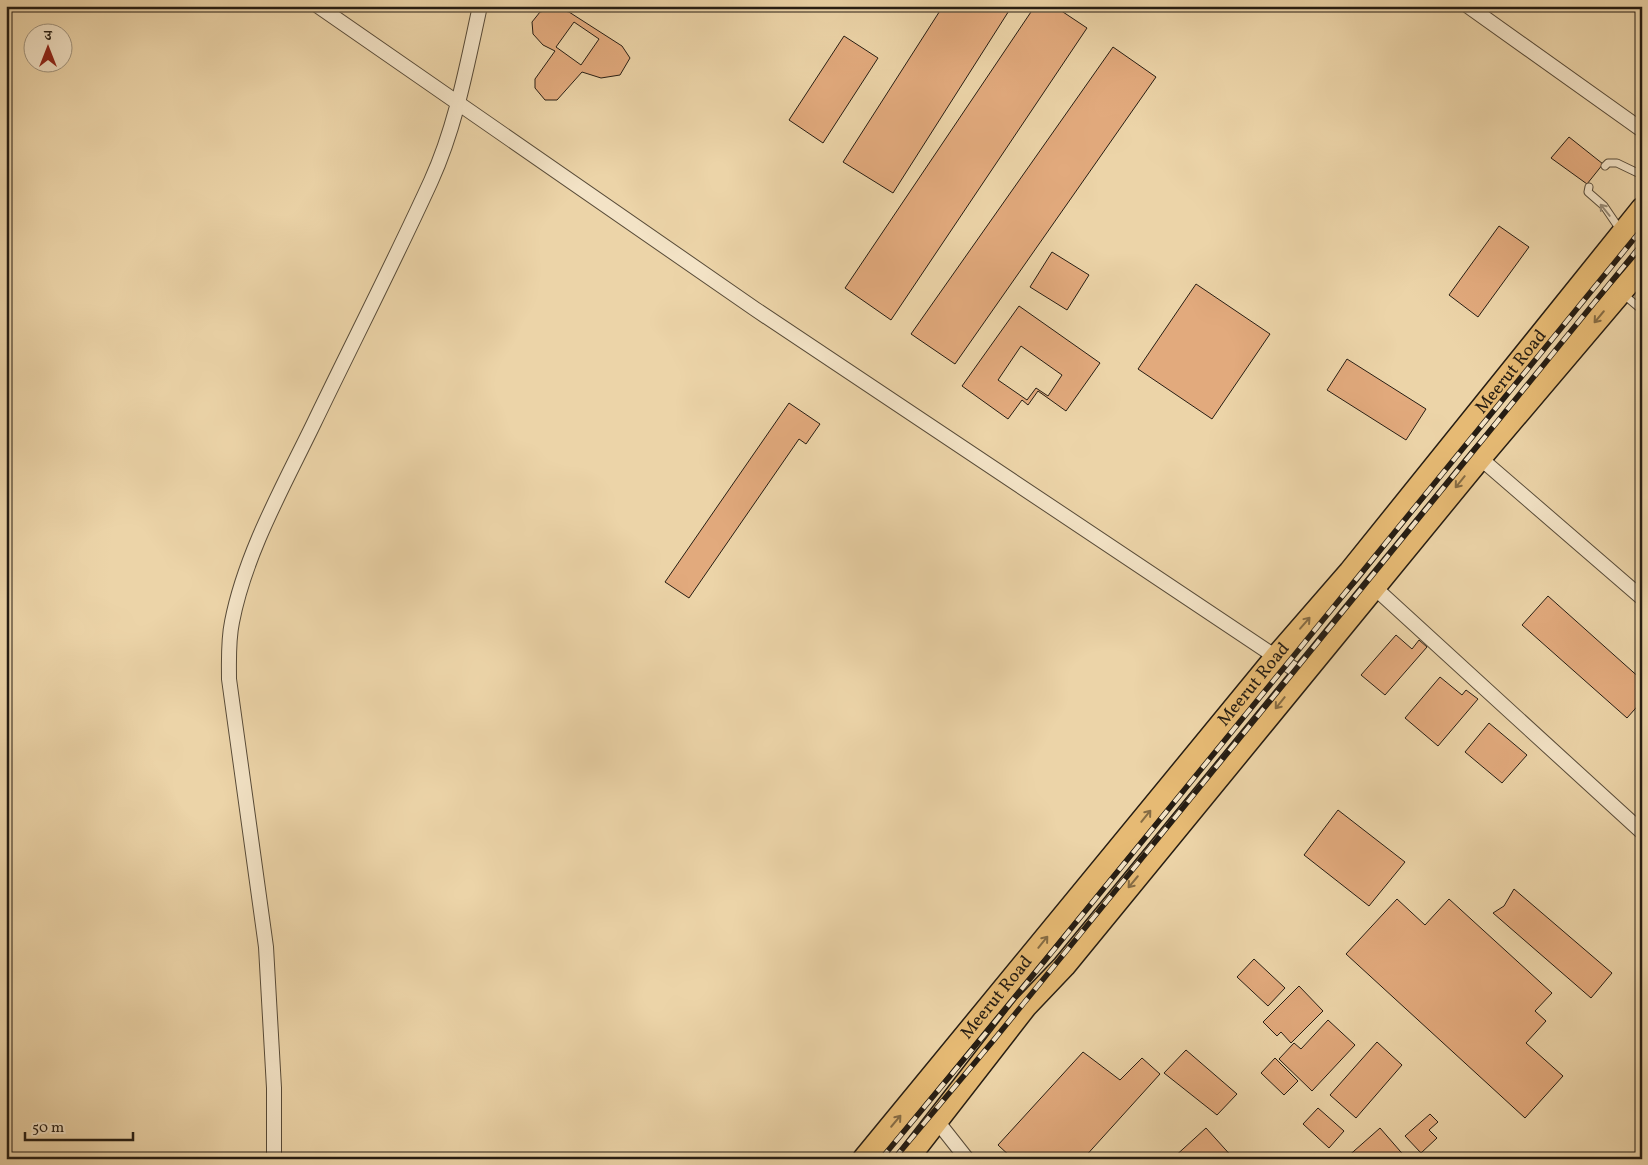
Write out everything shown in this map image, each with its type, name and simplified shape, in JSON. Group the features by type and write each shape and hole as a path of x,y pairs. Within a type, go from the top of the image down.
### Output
{"highway":[{"name":"Meerut Road","path":"864,1159 1277,656 1350,572 1642,209"},
{"name":"Meerut Road","path":"907,1159 1025,1007 1064,966 1480,458 1642,267"},
{"path":"1550,323 1576,344"}],"street":[{"path":"318,6 458,105 755,309 1303,675"},
{"path":"274,1159 274,1088 266,947 229,679 229,650 232,623 238,596 255,550 432,180 458,105 480,6"},
{"path":"1468,6 1642,130"},
{"path":"1480,458 1642,598"},
{"path":"1374,588 1642,832"},
{"path":"938,1121 967,1159"}],"lane":[{"path":"1606,166 1608,163 1617,163 1642,175"},
{"path":"1589,187 1588,192 1604,206 1622,234"},
{"path":"1621,292 1642,310"}],"building":[{"path":"943,6 1012,6 893,193 843,162"},
{"path":"1035,6 1054,6 1087,28 891,320 845,288"},
{"path":"555,9 569,12 622,46 630,58 620,75 601,78 582,72 557,100 545,100 535,88 535,79 555,51 543,45 533,34 532,22 540,12","holes":["574,22 599,39 581,65 556,47"]},
{"path":"844,36 878,58 823,143 789,120"},
{"path":"1113,47 1156,77 955,364 911,334"},
{"path":"1569,137 1603,164 1587,184 1551,158"},
{"path":"1499,226 1529,247 1478,317 1449,295"},
{"path":"1052,252 1089,275 1067,310 1030,287"},
{"path":"1196,284 1270,334 1212,419 1138,369"},
{"path":"1019,306 1100,363 1066,411 1038,391 1028,405 1022,400 1008,419 962,386","holes":["1021,346 1062,375 1048,396 1036,388 1027,400 998,380"]},
{"path":"1347,359 1426,409 1406,440 1327,390"},
{"path":"789,403 820,424 806,444 799,439 689,598 665,582"},
{"path":"1548,596 1642,680 1642,701 1627,718 1522,625"},
{"path":"1396,635 1412,649 1419,640 1427,647 1385,695 1361,675"},
{"path":"1440,677 1462,695 1466,690 1478,699 1438,746 1405,718"},
{"path":"1489,723 1527,755 1502,783 1465,752"},
{"path":"1338,810 1405,862 1369,906 1304,855"},
{"path":"1514,889 1612,973 1591,998 1493,913 1504,906"},
{"path":"1397,899 1425,925 1449,899 1552,993 1535,1011 1546,1021 1526,1043 1563,1076 1525,1118 1346,954"},
{"path":"1254,959 1285,988 1268,1006 1237,977"},
{"path":"1299,986 1323,1011 1291,1043 1281,1032 1277,1036 1263,1022"},
{"path":"1328,1020 1355,1045 1312,1091 1279,1059 1294,1043 1301,1049"},
{"path":"1377,1042 1402,1065 1356,1118 1330,1095"},
{"path":"1186,1050 1237,1094 1217,1115 1164,1073"},
{"path":"1083,1052 1120,1080 1142,1058 1160,1074 1083,1159 1013,1159 998,1145"},
{"path":"1275,1058 1298,1081 1284,1095 1261,1073"},
{"path":"1318,1108 1344,1131 1329,1148 1303,1124"},
{"path":"1430,1114 1438,1122 1429,1130 1437,1138 1421,1153 1405,1136"},
{"path":"1206,1128 1234,1159 1172,1159"},
{"path":"1380,1128 1407,1159 1345,1159"}],"railway":[{"path":"881,1159 1642,229"},
{"path":"894,1159 993,1041 1642,244"}]}
